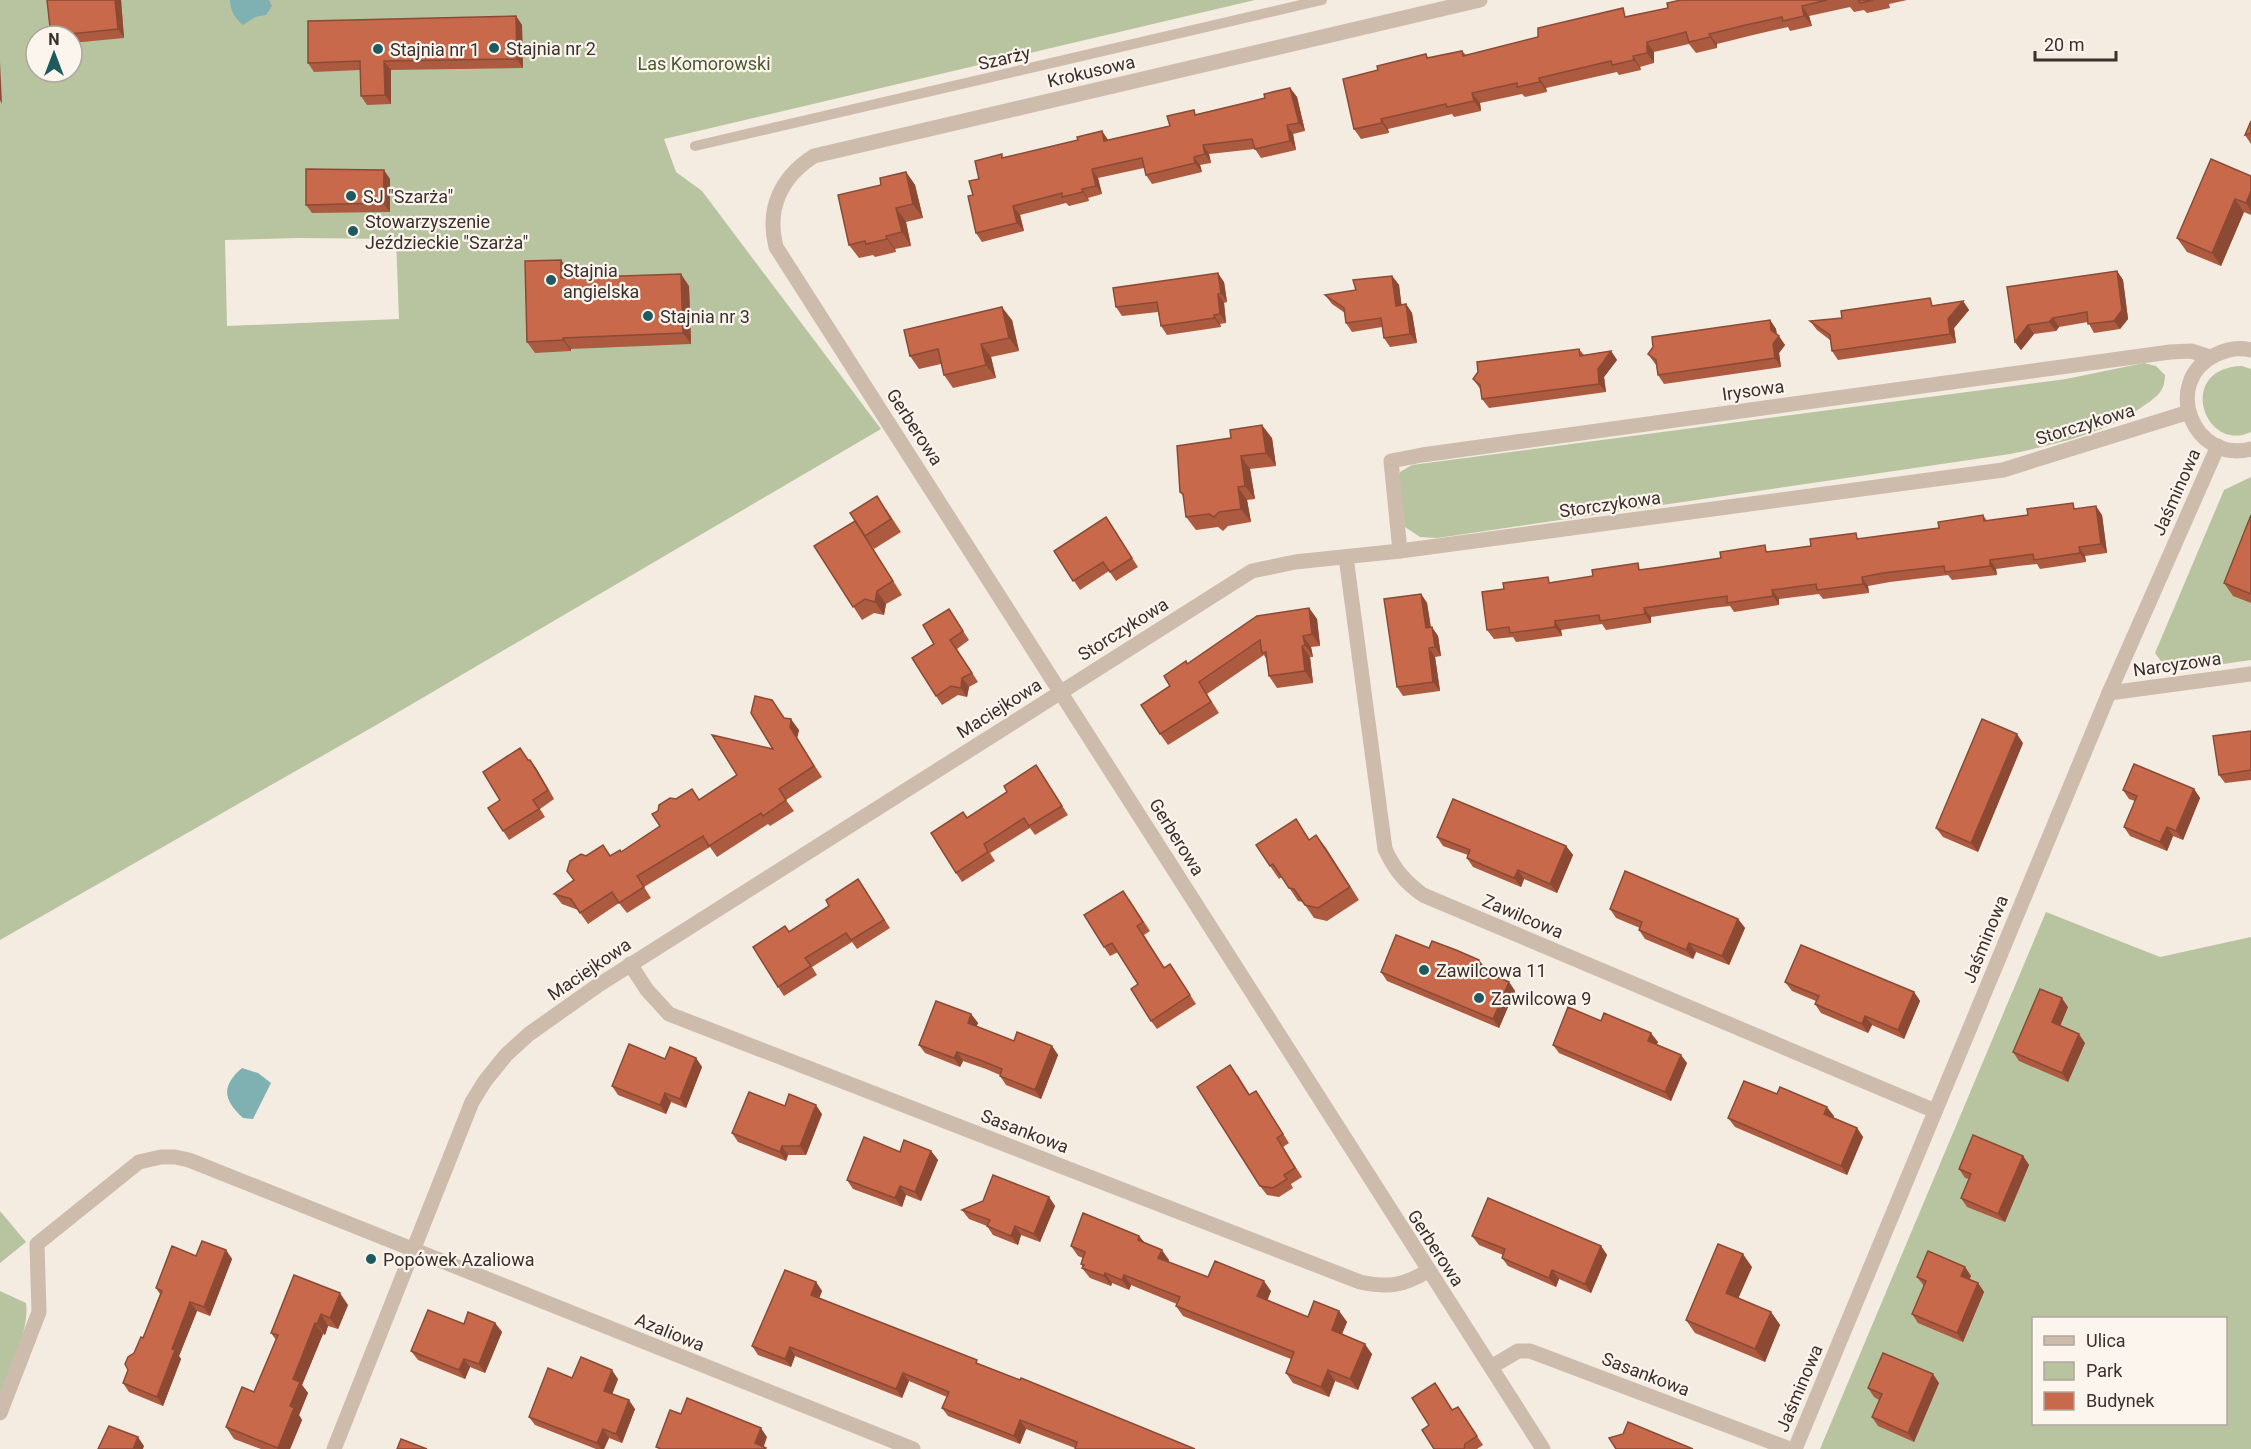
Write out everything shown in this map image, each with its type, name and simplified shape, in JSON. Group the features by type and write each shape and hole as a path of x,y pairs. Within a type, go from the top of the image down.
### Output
{"street":[{"name":"Krokusowa","path":"776,247 772,223 776,200 795,170 814,156 1480,0"},
{"name":"Gerberowa","path":"776,247 1062,691 1543,1449"},
{"path":"2251,350 2232,348 2210,357 2195,372 2188,392 2189,412 2199,433 2218,446 2236,451 2251,449"},
{"name":"Irysowa","path":"1400,551 1391,461 1422,454 2170,352 2191,351 2210,357"},
{"name":"Storczykowa","path":"1062,691 1252,571 1295,562 1400,551 2003,470 2189,412"},
{"name":"Jaśminowa","path":"1792,1449 2109,693 2218,446"},
{"name":"Zawilcowa","path":"1346,557 1385,849 1399,875 1410,886 1423,895 1935,1111"},
{"name":"Narcyzowa","path":"2109,693 2251,674"},
{"name":"Maciejkowa","path":"334,1449 462,1126 485,1081 506,1055 529,1034 630,964 1062,691"},
{"name":"Sasankowa","path":"630,964 647,990 669,1014 1360,1282 1383,1286 1396,1285 1409,1282 1428,1271"},
{"name":"Azaliowa","path":"0,1413 39,1312 37,1244 139,1162 160,1157 175,1157 189,1160 913,1449"},
{"name":"Sasankowa","path":"1491,1367 1518,1351 1530,1351 1792,1449"}],"lane":[{"name":"Szarży","path":"695,146 1322,0"}],"green space":[{"name":"Las Komorowski","path":"0,0 1255,0 664,139 676,172 702,191 881,429 378,724 0,940","holes":["396,239 399,319 227,326 225,240"]},
{"path":"2144,363 2156,366 2165,375 2160,391 2139,409 2093,432 2010,454 1437,538 1420,537 1405,527 1399,477 1400,472 1412,465 2066,379"},
{"path":"2242,366 2251,369 2251,432 2234,436 2220,431 2210,421 2204,408 2203,394 2209,380 2221,370"},
{"path":"2251,477 2251,660 2169,672 2155,653 2224,490"},
{"path":"2046,912 2160,957 2251,937 2251,1449 1820,1449"},
{"path":"0,1211 26,1242 0,1263"},
{"path":"0,1291 26,1303 26,1313 22,1336 0,1394"}],"water":[{"path":"230,0 269,0 272,6 266,15 255,17 243,25 234,14"},
{"path":"242,1068 258,1073 271,1083 253,1119 243,1118 228,1099 230,1081"}],"building":[{"path":"47,0 115,0 118,29 84,33 84,24 50,24"},
{"path":"1681,0 1827,0 1802,6 1804,16 1783,21 1782,17 1746,25 1709,34 1710,37 1689,42 1686,32 1647,42 1647,53 1633,56 1634,60 1612,65 1611,61 1539,78 1540,82 1517,87 1517,83 1472,93 1474,101 1447,107 1446,104 1381,119 1382,123 1354,129 1343,79 1378,70 1377,66 1426,54 1427,58 1462,51 1463,56 1538,37 1538,28 1623,8 1625,17 1668,8 1667,3"},
{"path":"516,16 517,59 384,61 385,95 361,96 360,61 308,63 308,21"},
{"path":"1290,88 1299,123 1287,125 1290,141 1255,149 1252,139 1203,145 1205,154 1194,157 1195,163 1146,175 1142,158 1092,169 1096,186 1082,189 1083,192 1062,197 1062,193 1013,206 1017,223 976,233 968,196 973,195 969,181 979,179 975,161 1002,154 1002,158 1078,140 1077,137 1102,131 1104,141 1170,126 1167,116 1194,110 1195,115 1265,98 1264,94"},
{"path":"2251,121 2251,133 2245,135"},
{"path":"2211,159 2251,176 2251,191 2246,203 2235,199 2212,253 2177,238"},
{"name":"SJ \"Szarża\"","path":"306,169 384,170 383,203 306,205"},
{"path":"906,172 913,204 896,208 902,232 886,236 887,239 849,245 838,195 881,185 880,178"},
{"path":"561,260 561,278 681,274 683,333 563,338 563,340 527,342 525,261"},
{"path":"2117,271 2122,310 2114,321 2088,324 2087,312 2053,318 2049,322 2028,325 2015,342 2007,287"},
{"path":"1218,273 1221,293 1218,294 1220,314 1214,315 1214,318 1161,326 1157,302 1116,307 1113,288"},
{"path":"1392,276 1396,306 1406,304 1410,334 1384,338 1381,318 1346,323 1344,308 1325,295 1356,290 1353,280"},
{"path":"1930,298 1932,306 1963,301 1948,319 1950,334 1832,351 1830,335 1810,321 1842,318 1841,311"},
{"path":"1002,307 1009,338 981,344 986,365 944,375 938,349 910,356 904,330"},
{"path":"1770,320 1771,330 1779,336 1773,344 1775,358 1658,375 1656,360 1648,354 1653,347 1652,337"},
{"path":"1579,349 1580,356 1611,351 1598,369 1599,384 1482,399 1480,385 1473,379 1478,372 1477,362"},
{"path":"1262,425 1266,453 1241,456 1245,486 1238,487 1241,509 1219,512 1214,517 1209,514 1186,517 1183,494 1180,492 1177,446 1231,438 1230,430"},
{"path":"877,496 891,519 865,536 850,513"},
{"path":"2073,503 2074,509 2096,506 2101,544 2079,547 2080,553 2034,560 2033,554 1990,560 1990,566 1945,572 1944,566 1883,573 1862,577 1863,584 1817,590 1816,584 1772,590 1773,596 1727,603 1727,596 1705,599 1644,608 1645,614 1600,621 1599,615 1555,621 1555,627 1510,633 1509,627 1487,630 1482,592 1504,589 1503,583 1548,577 1549,583 1593,576 1592,570 1638,563 1639,570 1661,567 1721,558 1720,552 1765,545 1766,552 1811,546 1810,539 1856,533 1857,539 1939,528 1938,522 1983,515 1984,521 2028,515 2027,509"},
{"path":"2251,515 2251,594 2224,583"},
{"path":"1106,517 1132,558 1110,572 1103,562 1073,581 1054,551"},
{"path":"855,521 893,581 877,591 875,602 865,599 853,607 814,546"},
{"path":"1421,594 1426,628 1432,627 1435,647 1429,648 1433,682 1397,687 1384,599"},
{"path":"1309,608 1312,634 1303,636 1305,671 1269,676 1266,652 1262,653 1260,640 1199,682 1211,702 1160,734 1141,705 1170,686 1164,676 1186,661 1187,664 1257,616"},
{"path":"949,609 963,631 950,640 972,673 962,678 961,688 951,686 936,696 912,658 934,644 923,625"},
{"path":"755,696 772,700 784,718 791,719 790,727 814,766 779,789 786,800 763,816 761,813 709,846 703,836 637,876 644,887 619,903 612,892 580,913 571,899 554,894 574,880 567,871 570,861 581,854 586,856 603,845 610,856 620,850 621,852 660,826 652,814 658,811 659,805 670,798 676,799 692,789 699,800 737,775 712,735 773,749 751,713"},
{"path":"1982,719 2017,734 1971,843 1936,828"},
{"path":"2251,731 2251,770 2219,775 2213,736"},
{"path":"520,748 548,790 533,800 539,809 503,831 488,808 500,800 483,772"},
{"path":"2134,764 2194,789 2176,831 2167,827 2160,842 2124,827 2137,796 2123,790"},
{"path":"1036,765 1062,806 1029,826 1024,818 984,844 988,852 956,873 931,833 963,812 967,818 1007,792 1004,786"},
{"path":"1453,799 1566,846 1550,884 1518,870 1514,878 1467,858 1470,850 1437,837"},
{"path":"1296,819 1309,840 1316,835 1350,887 1318,908 1305,905 1294,889 1289,888 1273,864 1270,866 1256,845"},
{"path":"1625,871 1738,919 1722,956 1689,943 1686,950 1662,940 1639,930 1642,922 1610,909"},
{"path":"858,879 884,920 851,940 846,933 805,958 811,966 778,987 753,947 785,926 789,932 829,906 826,900"},
{"path":"1123,891 1143,922 1137,926 1164,968 1170,964 1190,995 1151,1021 1131,989 1138,984 1112,943 1104,947 1084,915"},
{"path":"1396,935 1429,948 1432,941 1456,950 1479,960 1476,968 1509,982 1493,1019 1381,972"},
{"path":"1801,945 1914,992 1898,1030 1865,1016 1862,1024 1815,1004 1819,996 1785,982"},
{"path":"2040,989 2062,998 2052,1022 2079,1034 2062,1073 2013,1052"},
{"path":"936,1001 971,1014 968,1023 1014,1041 1017,1032 1052,1046 1035,1090 1000,1076 1002,1069 980,1060 957,1052 954,1058 919,1045"},
{"path":"1568,1007 1601,1021 1604,1013 1651,1033 1648,1041 1681,1055 1665,1092 1553,1045"},
{"path":"629,1044 665,1059 670,1047 696,1058 680,1099 665,1093 660,1105 612,1086"},
{"path":"1230,1065 1249,1095 1256,1091 1283,1134 1277,1138 1295,1168 1284,1175 1287,1179 1273,1188 1260,1186 1197,1087"},
{"path":"1744,1081 1777,1094 1780,1087 1827,1107 1824,1114 1857,1128 1841,1166 1728,1118"},
{"path":"749,1092 785,1106 789,1094 816,1105 800,1146 782,1146 780,1152 732,1133"},
{"path":"1973,1135 2023,1156 1998,1214 1961,1198 1971,1174 1959,1169"},
{"path":"864,1137 900,1152 904,1140 931,1151 915,1192 900,1186 895,1198 847,1180"},
{"path":"993,1175 1049,1197 1034,1234 1015,1226 1011,1236 987,1226 990,1220 962,1210 983,1201"},
{"path":"1488,1198 1601,1246 1585,1284 1552,1270 1549,1278 1502,1258 1505,1249 1472,1236"},
{"path":"1083,1213 1139,1236 1138,1240 1162,1250 1158,1258 1208,1277 1215,1261 1264,1281 1257,1296 1308,1317 1314,1301 1339,1311 1332,1330 1365,1344 1350,1379 1328,1370 1321,1387 1286,1373 1294,1352 1176,1306 1180,1297 1124,1275 1122,1280 1105,1273 1104,1276 1082,1268 1085,1252 1071,1246"},
{"path":"202,1241 226,1250 204,1307 190,1302 157,1397 123,1383 128,1370 125,1364 128,1357 134,1353 141,1337 143,1338 162,1291 156,1288 172,1246 196,1256"},
{"path":"1718,1244 1743,1254 1726,1293 1771,1312 1755,1349 1686,1320"},
{"path":"1928,1251 1965,1267 1961,1276 1978,1283 1957,1333 1912,1314 1926,1281 1917,1277"},
{"path":"785,1270 816,1282 811,1295 1195,1449 1075,1449 1077,1442 1020,1420 1014,1436 942,1408 949,1392 903,1373 896,1389 790,1347 785,1359 752,1346"},
{"path":"294,1275 340,1293 330,1318 321,1314 317,1324 315,1323 293,1379 300,1382 290,1406 294,1408 278,1448 226,1427 242,1387 254,1392 278,1335 271,1333"},
{"path":"428,1310 464,1324 468,1312 495,1323 479,1364 464,1359 459,1370 411,1351"},
{"path":"1883,1353 1933,1374 1908,1433 1872,1417 1882,1394 1868,1388"},
{"path":"581,1357 612,1370 604,1391 629,1400 616,1434 603,1429 597,1443 529,1417 548,1368 572,1378"},
{"path":"1435,1383 1452,1410 1458,1407 1477,1436 1465,1444 1464,1449 1434,1449 1422,1430 1429,1425 1412,1398"},
{"path":"687,1398 761,1428 755,1443 766,1448 661,1449 656,1447 670,1410 681,1414"},
{"path":"1628,1422 1693,1449 1616,1449 1609,1438 1623,1434"},
{"path":"109,1426 138,1437 133,1449 98,1449"},
{"path":"401,1439 427,1449 397,1449"}],"place":[{"name":"Stajnia nr 2","path":"494,48"},
{"name":"Stajnia nr 1","path":"378,49"},
{"name":"SJ \"Szarża\"","path":"351,196"},
{"name":"Stowarzyszenie Jeździeckie \"Szarża\"","path":"353,231"},
{"name":"Stajnia angielska","path":"551,280"},
{"name":"Stajnia nr 3","path":"648,316"},
{"name":"Zawilcowa 11","path":"1424,970"},
{"name":"Zawilcowa 9","path":"1479,998"},
{"name":"Popówek Azaliowa","path":"371,1259"}]}
